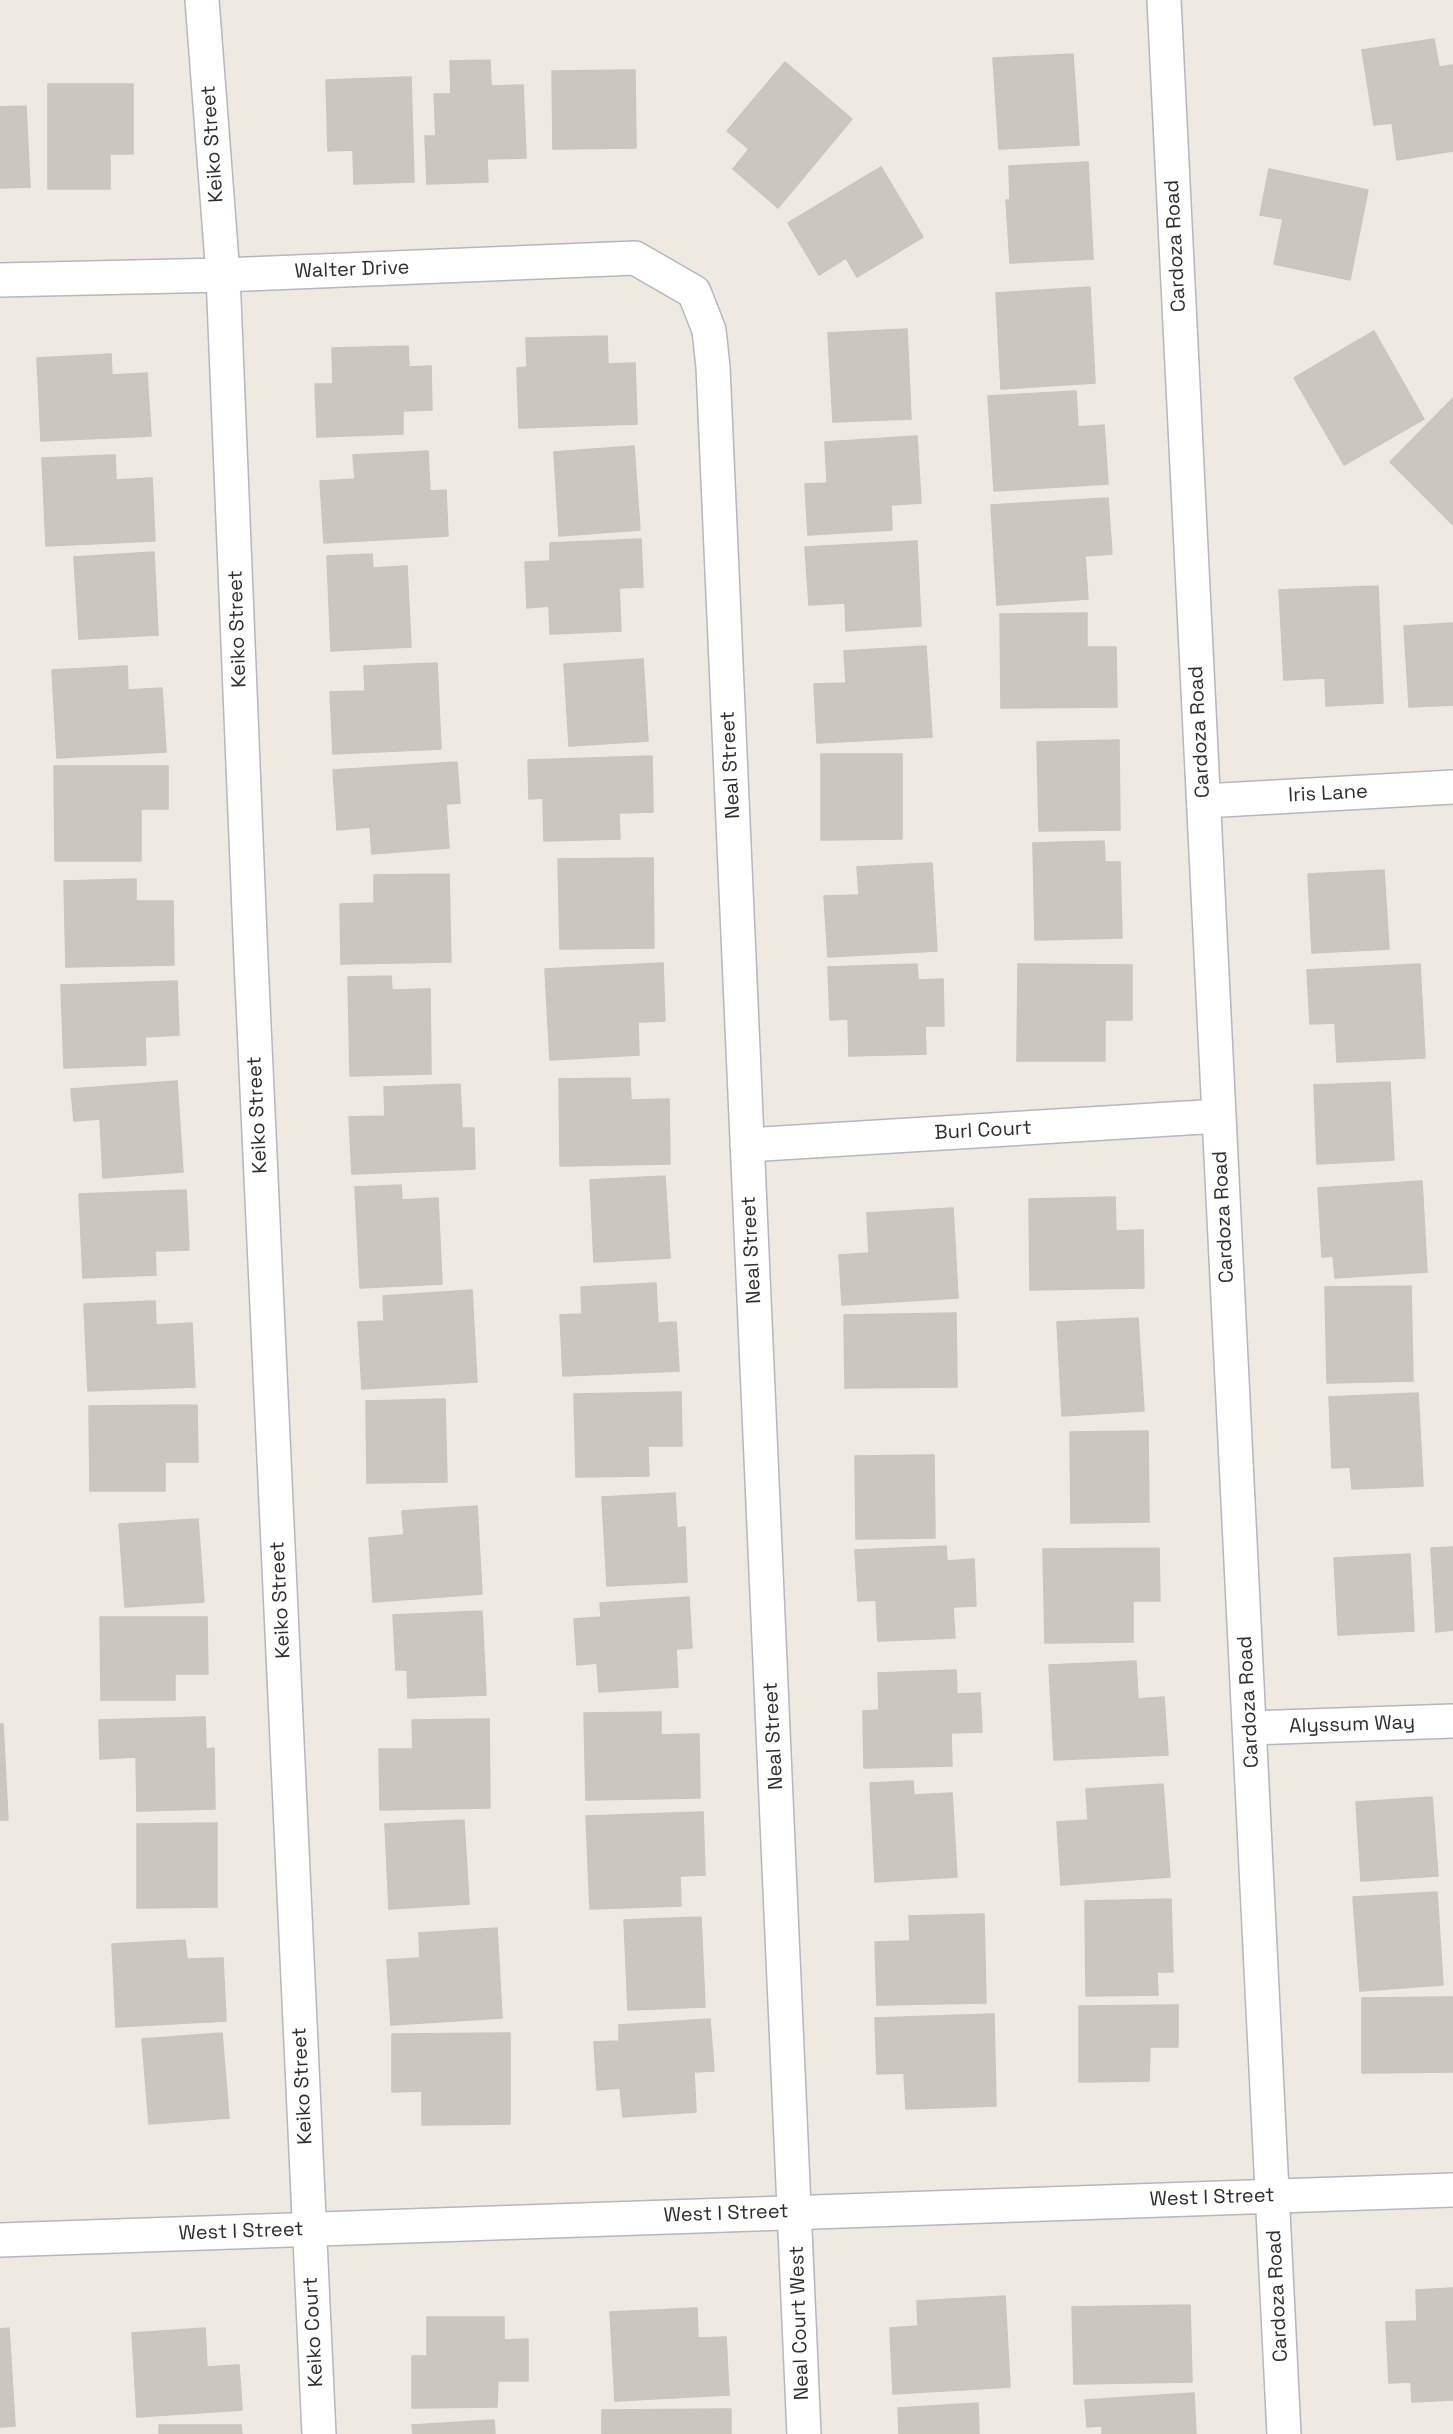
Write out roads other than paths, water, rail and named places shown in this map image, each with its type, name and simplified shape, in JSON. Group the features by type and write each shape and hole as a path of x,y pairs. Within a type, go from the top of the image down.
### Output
{"street":[{"name":"Keiko Street","path":"202,0 223,275 309,2230"},
{"name":"Cardoza Road","path":"1164,0 1284,2434"},
{"name":"Walter Drive","path":"0,280 223,275 635,258 694,292"},
{"name":"Neal Street","path":"694,292 709,330 713,367 795,2211"},
{"name":"Iris Lane","path":"1204,801 1453,787"},
{"name":"Burl Court","path":"747,1145 1219,1116"},
{"name":"Alyssum Way","path":"1250,1728 1453,1721"},
{"name":"West I Street","path":"0,2240 1453,2190"},
{"name":"Neal Court West","path":"795,2211 804,2434"},
{"name":"Keiko Court","path":"309,2230 319,2434"}]}
